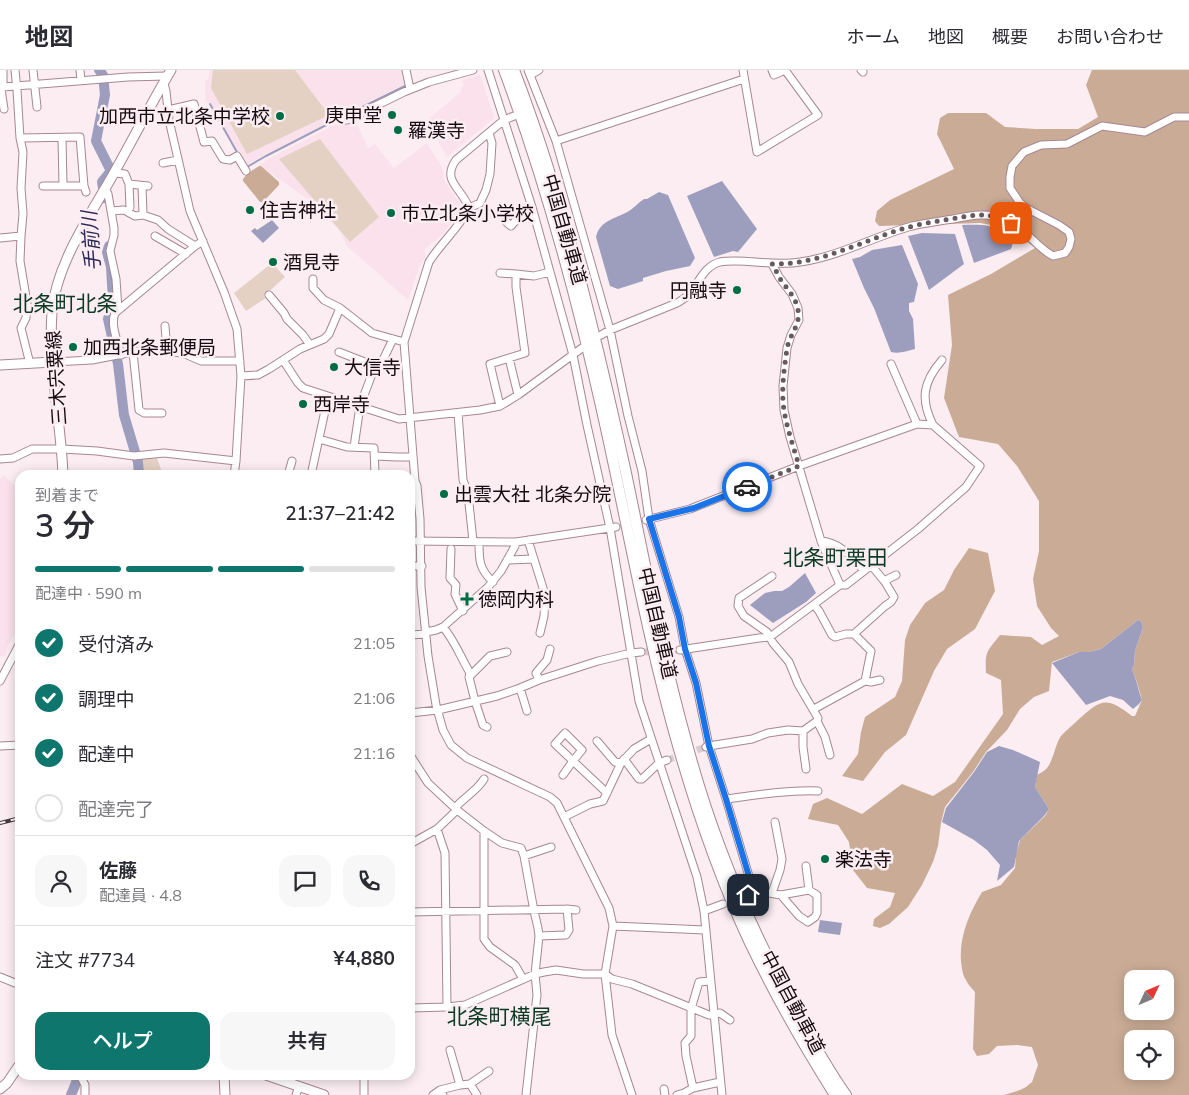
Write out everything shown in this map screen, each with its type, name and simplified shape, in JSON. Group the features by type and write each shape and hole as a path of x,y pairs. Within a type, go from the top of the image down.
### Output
{"highway":[{"name":"中国自動車道","path":"504,70 514,83 548,169 574,256 608,393 660,638 687,746 718,840 758,937 781,985 846,1095"},
{"name":"中国自動車道","path":"514,70 514,83 582,325 605,424 650,640 693,794 730,896 750,942 797,1033 834,1095"}],"main road":[{"name":"三木宍粟線","path":"63,470 53,362 52,310 55,294 79,233 167,76"},
{"path":"0,365 53,362"},
{"path":"0,1089 15,1071"},
{"path":"224,1080 225,1095"},
{"path":"276,1080 297,1091 324,1095"}],"street":[{"path":"3,70 1,88 4,109"},
{"path":"15,70 20,138 23,152 21,188 24,214 20,261 27,303 26,318 21,328 30,364"},
{"path":"33,70 37,107"},
{"path":"80,70 80,80"},
{"path":"406,70 410,89"},
{"path":"342,120 347,120 410,89 473,70"},
{"path":"488,70 532,206 573,355 612,527 639,701 697,877 704,911 722,1095"},
{"path":"743,70 756,152 818,115 785,70 774,75 772,70"},
{"path":"533,72 556,141 610,330 642,471 648,519 679,617 682,649 696,683 708,746 751,883 752,895 772,893 781,895 808,890 817,895 815,917 808,922 799,916 781,895"},
{"path":"1,88 128,73 155,73 167,76 169,120 190,211 237,329 241,376 235,470"},
{"path":"556,141 744,79"},
{"path":"168,110 202,101"},
{"path":"194,104 204,142 212,141 224,159 230,160 237,156 246,171"},
{"path":"535,108 543,105"},
{"path":"469,208 465,197 451,178 452,166 456,160 504,120 514,116"},
{"path":"601,335 684,299 705,271 712,265 721,262 748,261 772,264 801,262 828,255 913,226 978,214 1002,218 1021,228 1045,252 1053,256 1065,253 1071,238 1069,232 1028,210 1020,203 1010,188 1012,166 1024,152 1041,145 1067,144 1102,126 1144,132 1174,117 1189,117"},
{"path":"412,470 404,342 429,262 469,208 480,203 486,190 490,174 492,142 489,133"},
{"path":"20,138 80,137 85,189 43,186"},
{"path":"62,138 63,186"},
{"path":"163,163 178,160"},
{"path":"114,172 125,174 129,184 130,207"},
{"path":"129,184 145,186 143,214"},
{"path":"105,188 114,228 110,251 116,279 118,310"},
{"path":"504,220 511,226 526,208 532,206"},
{"path":"111,210 124,210 135,216 143,215 158,220 168,229 195,246"},
{"path":"0,238 21,236"},
{"path":"155,236 186,254"},
{"path":"118,355 113,323 118,310 203,241"},
{"path":"772,264 792,294 798,308 799,320 787,348 783,386 784,410 790,437 821,541 840,585"},
{"path":"500,273 534,276 550,272"},
{"path":"500,406 490,364 525,354 516,274"},
{"path":"313,279 313,288 324,300 340,308 372,333 404,342"},
{"path":"269,295 310,345"},
{"path":"241,376 258,374 300,349 324,339 329,334 340,308"},
{"path":"165,326 166,349"},
{"path":"339,352 375,366 381,364 393,339"},
{"path":"283,360 303,388 398,419 458,413 500,406 582,348"},
{"path":"53,362 92,360 133,352 166,349 201,361 240,361"},
{"path":"133,352 139,410 144,414 162,413"},
{"path":"510,358 518,395"},
{"path":"682,649 770,637 840,585 846,584 864,571 918,529 966,487 980,466 933,425 927,414 924,400 925,389 935,368 942,360"},
{"path":"892,364 918,424"},
{"path":"354,447 360,406 375,366"},
{"path":"312,470 328,396"},
{"path":"458,413 464,480 479,561 483,571 493,582"},
{"path":"648,519 694,508 799,466 918,424 933,425"},
{"path":"319,439 354,447 374,448 375,470"},
{"path":"0,459 13,458 32,449 62,448 136,456 164,453 236,461"},
{"path":"375,456 413,457"},
{"path":"289,470 292,461"},
{"path":"415,484 417,486 422,566 421,587 430,673 443,730 451,744 467,758 550,797 561,810 609,908 613,926 606,974 612,1035 632,1095"},
{"path":"415,542 516,542 612,527"},
{"path":"528,540 543,588 544,616 540,633"},
{"path":"821,541 839,547 864,571"},
{"path":"415,635 443,627 463,611 501,572 516,542"},
{"path":"451,549 450,578 456,585 455,594 463,611"},
{"path":"507,560 534,559"},
{"path":"854,634 894,597 871,565"},
{"path":"415,566 422,566"},
{"path":"884,581 896,575"},
{"path":"772,576 739,598 738,606 744,616 767,632 773,643 789,662 798,684 818,718 817,720 825,737 830,755"},
{"path":"814,605 832,635 835,637 854,634 875,650 865,681"},
{"path":"443,627 454,642 470,673 469,677 475,701 484,725 487,727"},
{"path":"539,680 536,673 547,660 550,649"},
{"path":"469,677 490,656 507,652"},
{"path":"415,712 438,710 475,701 520,688 598,661 641,652"},
{"path":"0,681 15,654"},
{"path":"814,709 865,681 880,680"},
{"path":"520,688 527,711"},
{"path":"708,746 752,740 768,733 788,730 803,731 817,720"},
{"path":"803,731 806,769"},
{"path":"568,815 590,804 603,801 622,761 634,749 651,739"},
{"path":"597,741 615,762 622,761"},
{"path":"0,746 15,744"},
{"path":"622,761 639,779 642,779 658,762 667,760"},
{"path":"563,775 573,761 607,793"},
{"path":"415,763 428,782 456,809 502,843 521,848 524,856 539,936 535,974 537,995 526,1095"},
{"path":"415,841 438,829 460,802 480,786 484,779"},
{"path":"726,799 807,790 818,791"},
{"path":"772,893 782,859 775,822"},
{"path":"438,829 445,854 447,1007"},
{"path":"484,831 484,939 490,947 515,965 524,979"},
{"path":"524,856 551,846"},
{"path":"806,866 808,890"},
{"path":"704,911 723,904"},
{"path":"539,936 566,935 569,930 567,909"},
{"path":"415,912 576,910"},
{"path":"613,926 705,930"},
{"path":"415,1008 465,1005 535,974 556,970 583,974 606,974 612,979 632,984 691,1009 709,1015 720,1013 730,1020"},
{"path":"0,977 15,983"},
{"path":"693,1088 684,1043 691,1036 691,1009 699,982 710,981"},
{"path":"450,1050 460,1085"},
{"path":"433,1095 460,1085 470,1084 489,1071"},
{"path":"82,1080 86,1095"},
{"path":"364,1080 364,1095"},
{"path":"677,1095 684,1094 693,1088 720,1082"},
{"path":"470,1084 477,1095"}],"shaded area":[{"name":"加西市立北条中学校","path":"210,70 404,70 407,83 268,153 249,165 245,165 210,103 206,102 205,82 209,77"},
{"path":"213,70 295,70 329,115 247,154 211,88"},
{"path":"1092,70 1189,70 1189,1095 1004,1095 1020,1090 1032,1082 1038,1065 1032,1047 1017,1045 997,1046 989,1054 977,1056 973,1049 975,992 965,978 961,961 962,942 966,925 982,892 1001,885 1015,868 1020,840 1045,816 1049,809 1035,787 1037,775 1049,765 1061,736 1098,704 1110,703 1135,716 1142,700 1132,670 1135,651 1143,627 1141,621 1138,620 1101,649 1079,652 1052,662 1049,691 1034,697 1020,709 1007,730 986,752 973,772 945,807 938,846 922,885 908,907 889,924 880,928 873,926 874,919 890,907 895,893 867,888 853,870 849,842 838,825 808,819 813,804 827,798 862,814 902,784 933,796 955,782 1003,714 1001,680 986,673 987,652 1000,635 1031,637 1042,645 1059,636 1051,628 1037,606 1033,579 1039,551 1039,501 1017,466 998,444 959,437 944,398 952,345 948,295 991,274 1035,248 1010,228 980,223 879,226 875,221 877,211 890,200 954,169 937,134 940,118 948,113 986,113 1005,127 1036,129 1078,129 1098,117 1086,85"},
{"path":"480,75 494,117 446,156 427,120 461,92 461,87 464,86 462,80"},
{"name":"市立北条小学校","path":"355,120 368,148 375,144 394,168 427,143 443,169 446,183 460,203 461,209 443,234 424,250 426,256 420,265 408,300 347,246 341,233 316,205 259,165 340,122 343,125"},
{"path":"320,139 379,217 350,242 279,159"},
{"path":"259,166 279,182 279,185 263,202 260,202 243,181 248,173"},
{"path":"272,263 285,277 264,296 266,298 246,311 234,293"},
{"path":"157,458 161,470 143,470 142,459"},
{"path":"4,475 15,485 15,633 7,647 5,656 0,656 0,479"},
{"path":"969,548 988,553 995,591 975,629 947,649 934,671 906,735 885,752 863,781 842,776 858,754 865,717 895,697 902,681 905,640 910,625 925,603 944,590 954,570"}],"water":[{"path":"722,181 757,229 738,252 733,251 714,257 687,196"},
{"path":"659,192 668,195 695,258 690,266 643,278 643,281 618,289 610,286 596,237 598,231 605,223 629,211 644,199"},
{"path":"272,220 279,228 263,243 251,231 255,228 257,230"},
{"path":"962,225 981,225 995,228 1013,242 1011,249 974,263"},
{"path":"922,233 955,234 964,264 929,290 908,236"},
{"path":"902,245 918,284 914,302 909,303 909,311 913,319 915,349 894,353 891,352 852,259 872,250"},
{"path":"805,573 816,593 806,602 773,623 750,605 765,593 782,591 789,587"},
{"path":"1138,620 1141,621 1143,627 1135,651 1132,670 1142,700 1133,709 1123,700 1110,696 1086,705 1052,663 1079,652 1101,649"},
{"path":"999,746 1040,762 1035,787 1049,809 1019,841 1014,867 997,881 1000,865 987,850 974,840 942,822 946,808 987,752"},
{"path":"820,920 842,923 840,935 818,932"}],"waterway":[{"name":"手前川","path":"99,70 103,75 105,95 96,141 111,171 102,182 105,198"},
{"path":"342,117 407,85"},
{"path":"210,104 238,154"},
{"path":"247,167 338,119"},
{"name":"手前川","path":"109,246 107,252 111,267 113,302 108,319 118,364 124,415 139,470"},
{"name":"手前川","path":"71,1095 76,1080"}],"tunnel":[{"path":"641,652 680,650"},
{"path":"667,760 706,747"}],"railway":[{"path":"0,823 15,819"}],"way so far":[{"path":"747,487 799,466 784,410 783,386 787,348 799,320 798,308 792,294 772,264 801,262 828,255 913,226 978,214 1002,218 1011,223"}],"place":[{"name":"庚申堂","path":"392,115"},
{"name":"加西市立北条中学校","path":"280,116"},
{"name":"羅漢寺","path":"398,130"},
{"name":"住吉神社","path":"250,210"},
{"name":"市立北条小学校","path":"391,213"},
{"name":"酒見寺","path":"273,262"},
{"name":"円融寺","path":"737,290"},
{"name":"加西北条郵便局","path":"73,347"},
{"name":"大信寺","path":"334,367"},
{"name":"西岸寺","path":"303,404"},
{"name":"出雲大社 北条分院","path":"444,494"},
{"name":"徳岡内科","path":"467,599"},
{"name":"楽法寺","path":"825,859"}],"district":[{"name":"北条町北条","path":"65,304"},
{"name":"北条町栗田","path":"835,558"},
{"name":"北条町横尾","path":"499,1017"}],"route":[{"path":"747,487 694,508 649,519 679,617 685,649 696,683 709,746 756,894 748,895"}]}
